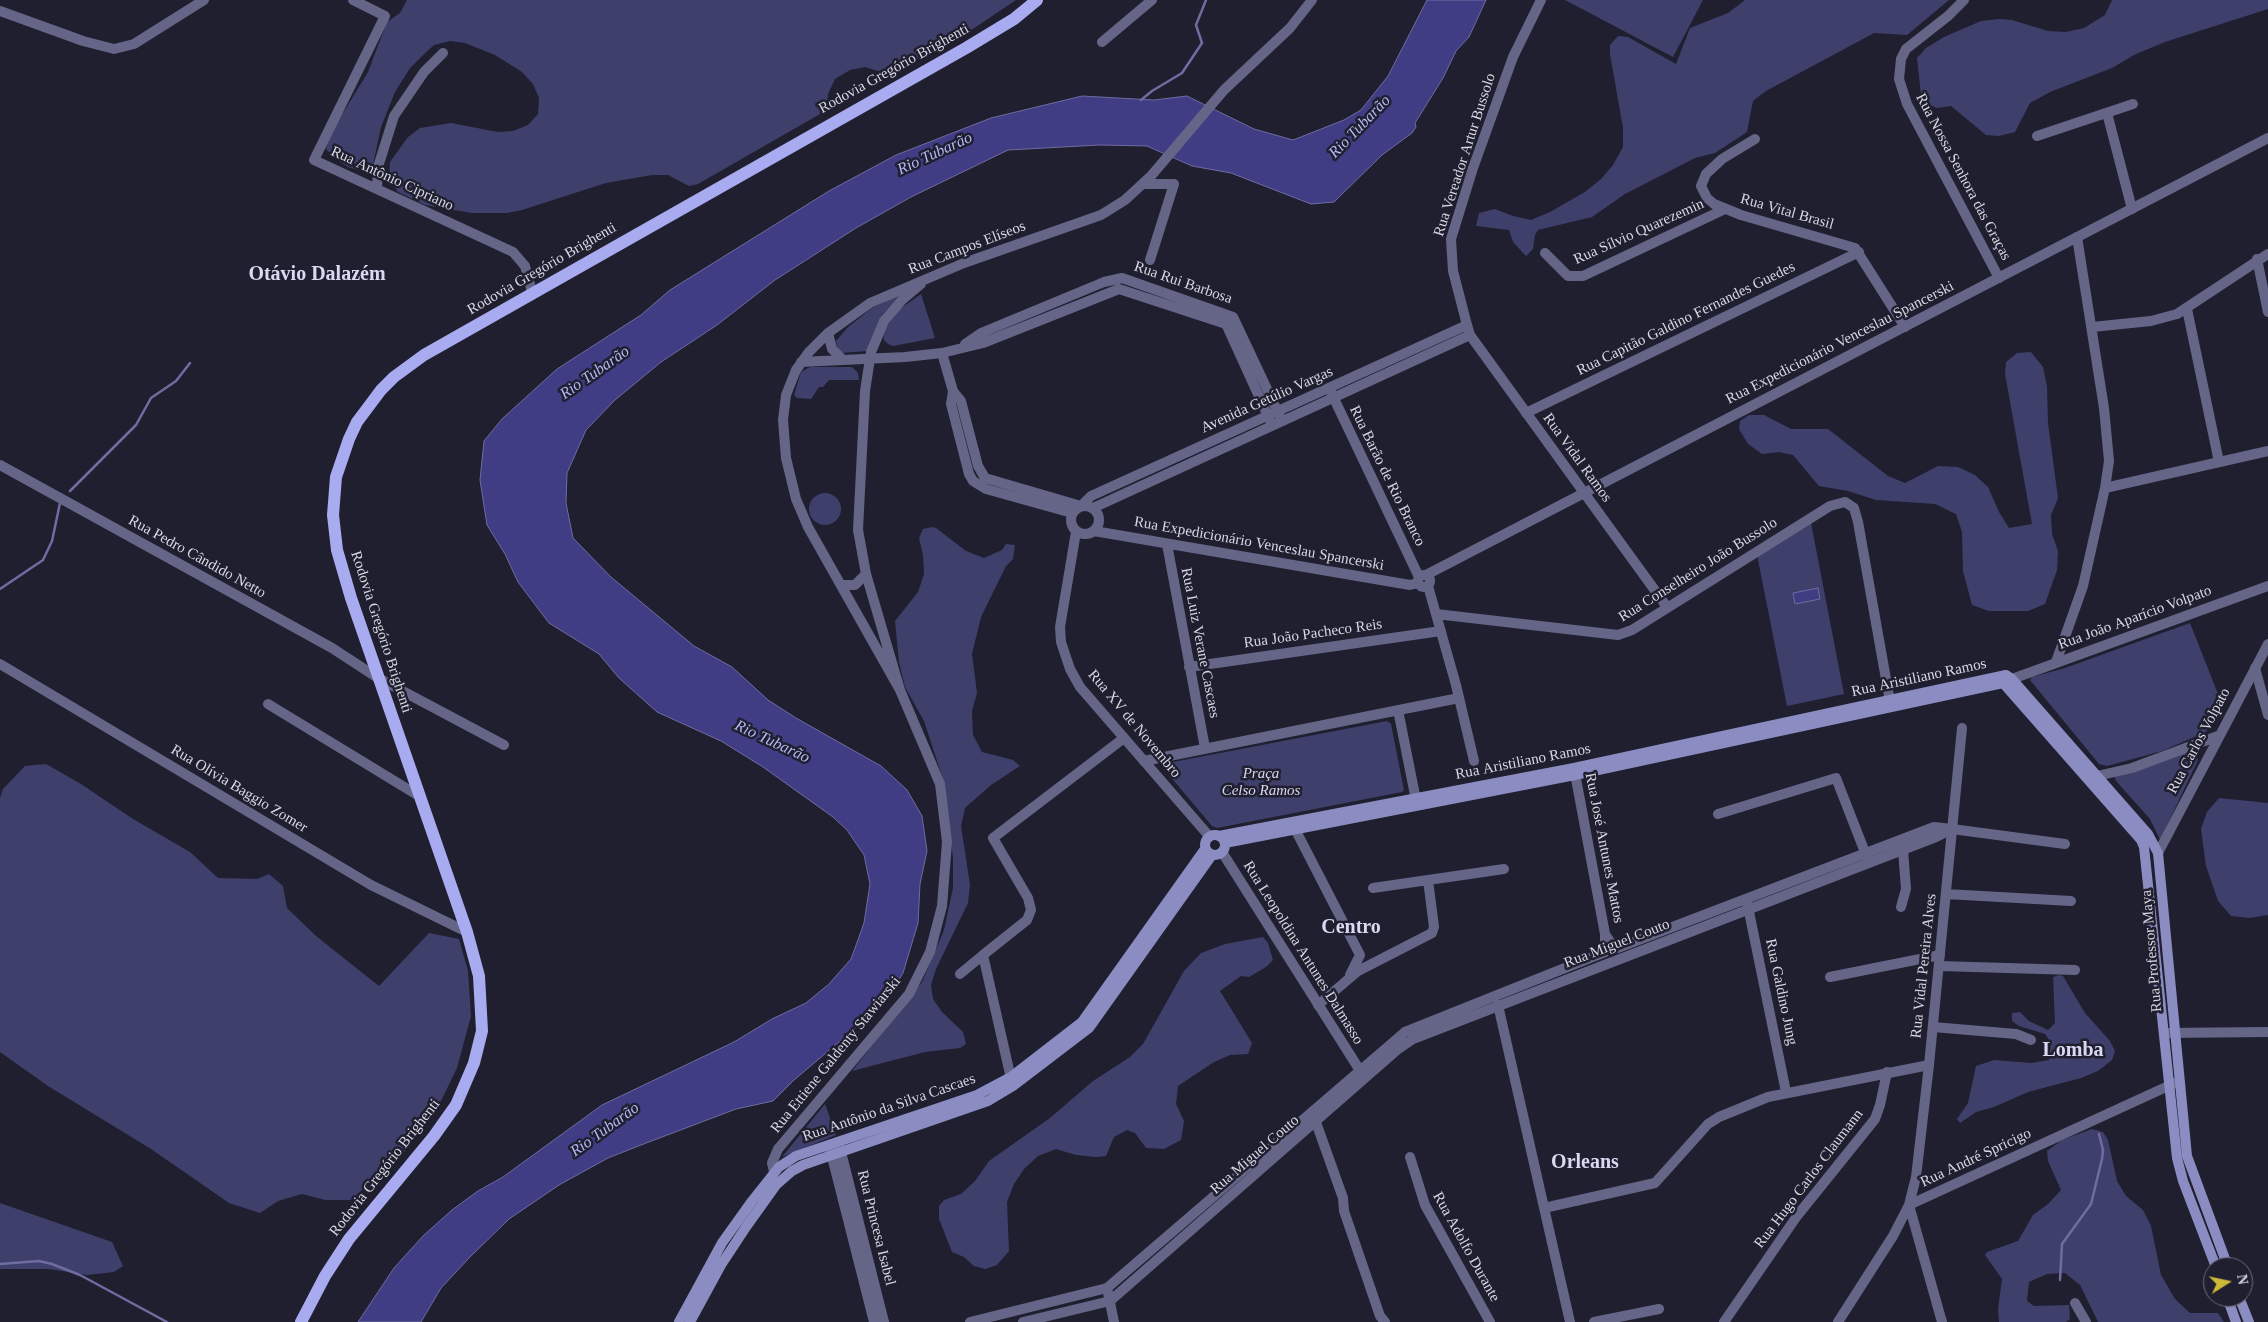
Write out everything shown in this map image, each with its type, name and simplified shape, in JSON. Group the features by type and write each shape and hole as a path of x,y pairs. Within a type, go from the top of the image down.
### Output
{"main road":[{"name":"Rodovia Gregório Brighenti","path":"301,1322 325,1276 349,1239 446,1121 469,1076 479,1047 482,1010 479,976 467,932 341,568 334,531 336,477 349,439 368,405 408,366 532,292 966,48 1014,18 1037,0"},
{"name":"Rua Aristiliano Ramos","path":"1215,845 1416,802 1575,771 1954,689 2008,681"},
{"name":"Rua Professor Maya","path":"2008,681 2093,778 2148,834 2158,853 2186,1147 2194,1177 2224,1257"},
{"name":"Rua Professor Maya","path":"2093,778 2141,840 2146,856 2177,1158 2183,1180 2212,1257"},
{"name":"Rua Aristiliano Ramos","path":"1215,845 1416,802"},
{"name":"Rua Antônio da Silva Cascaes","path":"679,1322 693,1305 727,1246 778,1176 796,1156 835,1148 1012,1082 1082,1022 1124,971 1215,845"},
{"path":"2146,856 2158,853"},
{"path":"2154,931 2165,929"},
{"path":"2158,979 2170,977"},
{"path":"2183,1180 2194,1177"},
{"path":"2210,1252 2221,1248"},
{"name":"Rua Antônio da Silva Cascaes","path":"690,1322 693,1305"},
{"path":"2231,1307 2236,1322"},
{"path":"2243,1307 2249,1322"}],"street":[{"path":"0,11 83,41 114,49 134,44 204,0"},
{"name":"Rua Antônio Cipriano","path":"353,0 385,16 314,160 513,252 525,266 532,292"},
{"path":"1102,42 1152,0"},
{"path":"1303,12 1306,0"},
{"name":"Rua Campos Elíseos","path":"841,585 802,515 790,480 783,420 790,383 801,362 828,333 870,303 964,263 1101,214 1125,200 1152,176 1224,90 1278,41 1312,0"},
{"name":"Rua Vereador Artur Bussolo","path":"1468,330 1453,270 1452,239 1473,168 1513,57 1542,0"},
{"name":"Rua Nossa Senhora das Graças","path":"1964,0 1948,16 1906,49 1901,58 1899,79 1907,104 1999,278"},
{"path":"377,189 378,167 394,116 424,72 442,53"},
{"path":"2037,136 2133,104"},
{"path":"2108,113 2132,209"},
{"name":"Rua Expedicionário Venceslau Spancerski","path":"1094,531 1410,586 2077,236 2268,138"},
{"name":"Rua Vital Brasil","path":"1755,139 1722,159 1702,180 1701,186 1707,198 1725,210 1849,245 1859,252"},
{"path":"1144,184 1174,184 1150,260"},
{"name":"Rua Sílvio Quarezemin","path":"1544,253 1568,276 1583,276 1725,210"},
{"path":"2056,662 2079,600 2105,488 2109,448 2077,236"},
{"path":"1859,252 1905,327"},
{"name":"Rua Capitão Galdino Fernandes Guedes","path":"1526,413 1859,252"},
{"path":"2092,327 2151,321 2187,309 2257,259 2268,254"},
{"path":"2257,259 2268,312"},
{"name":"Rua Ettiene Galdenty Stawiarski","path":"778,1176 772,1163 778,1150 909,994 922,971 937,931 945,886 947,861 944,802 934,767 900,690 866,574 858,530 865,391 873,342 884,321 902,300 930,278"},
{"name":"Rua Rui Barbosa","path":"801,362 942,353 962,346 981,333 1006,328 1105,287 1118,278 1141,290 1173,301 1203,311 1233,317 1242,349 1275,418"},
{"path":"2187,309 2219,462"},
{"name":"Avenida Getúlio Vargas","path":"1081,506 1091,496 1172,460 1275,418 1468,330"},
{"name":"Rua Vidal Ramos","path":"1468,330 1667,607"},
{"path":"828,333 832,349 843,360"},
{"path":"942,353 953,391 951,404 969,474 978,478 986,489 1093,508 1099,520 1094,531 1085,534 1076,532 1070,521 1072,513 1081,506"},
{"name":"Rua Barão de Rio Branco","path":"1331,393 1423,580 1441,631 1474,761"},
{"name":"Avenida Getúlio Vargas","path":"1093,508 1177,469 1275,418"},
{"path":"2105,488 2268,451"},
{"path":"1172,460 1177,469"},
{"name":"Rua Pedro Cândido Netto","path":"0,465 332,648 378,678 504,745"},
{"path":"1036,498 1072,513"},
{"name":"Rua Conselheiro João Bussolo","path":"1436,614 1612,636 1626,633 1830,506 1841,502 1849,504 1858,522 1890,703"},
{"name":"Rua XV de Novembro","path":"1076,532 1060,627 1061,642 1074,678 1215,845"},
{"name":"Rua Luiz Verane Cascaes","path":"1167,544 1205,748"},
{"path":"866,574 855,585 841,585 900,690"},
{"name":"Rua João Aparício Volpato","path":"2008,681 2268,586"},
{"name":"Rua João Pacheco Reis","path":"1189,667 1441,631"},
{"name":"Rua Carlos Volpato","path":"2158,853 2268,644"},
{"name":"Rua Olívia Baggio Zomer","path":"0,664 384,893 467,932"},
{"path":"2255,668 2268,716"},
{"path":"1144,761 1459,698"},
{"path":"268,704 419,796"},
{"path":"1398,710 1416,802"},
{"name":"Rua Vidal Pereira Alves","path":"1909,1205 1916,1177 1929,1065 1962,728"},
{"path":"2093,778 2132,768 2218,736"},
{"path":"960,974 1027,920 1031,910 1028,898 993,838 1124,738"},
{"path":"2194,745 2202,751 2206,761"},
{"name":"Rua José Antunes Mattos","path":"1575,771 1610,950"},
{"path":"1718,814 1836,778 1870,863"},
{"name":"Rua Miguel Couto","path":"970,1322 1062,1299 1109,1295 1312,1111 1402,1046 1420,1030 1610,950 1865,853 1934,827 1952,829"},
{"path":"1295,829 1360,955 1348,979"},
{"path":"1952,829 2065,844"},
{"name":"Rua Miguel Couto","path":"1420,1030 1498,1005 1749,910 1952,829"},
{"name":"Rua Leopoldina Antunes Dalmasso","path":"1215,845 1363,1073"},
{"path":"1901,906 1906,889 1903,850"},
{"path":"1373,888 1504,869"},
{"path":"1318,1005 1362,969 1433,932 1428,880"},
{"path":"1946,894 2071,902"},
{"name":"Rua Galdino Jung","path":"1746,899 1786,1092"},
{"path":"1671,927 1675,938"},
{"path":"1610,950 1607,961 1614,961"},
{"path":"984,955 1012,1082"},
{"path":"1830,977 1940,955"},
{"path":"1938,966 2075,970"},
{"path":"1498,1005 1570,1322"},
{"path":"1933,1027 2016,1034 2031,1040"},
{"path":"2164,1033 2268,1032"},
{"path":"1544,1208 1655,1183 1703,1129 1714,1120 1768,1097 1929,1065"},
{"name":"Rua Hugo Carlos Claumann","path":"1724,1322 1797,1216 1875,1119 1887,1072"},
{"name":"Rua Miguel Couto","path":"1023,1322 1064,1312 1109,1295 1316,1122 1363,1073"},
{"name":"Rua André Spricigo","path":"1838,1322 1893,1236 1909,1205 2180,1081"},
{"path":"1312,1111 1343,1198 1350,1208 1386,1322"},
{"name":"Rua Princesa Isabel","path":"835,1148 866,1269 884,1322"},
{"name":"Rua Adolfo Durante","path":"1410,1158 1417,1186 1425,1205 1490,1322"},
{"path":"1909,1205 1942,1322"},
{"name":"Rua Princesa Isabel","path":"866,1269 874,1322"},
{"path":"1109,1295 1114,1322"},
{"path":"1062,1299 1064,1312"},
{"path":"2075,1303 2086,1322"},
{"path":"1594,1322 1659,1309"}],"green space":[{"path":"407,0 1016,0 964,35 891,75 865,67 850,70 835,79 828,94 827,110 698,184 689,186 668,175 652,175 606,183 522,210 507,213 472,213 425,205 398,192 389,178 390,162 408,137 420,128 451,123 498,132 513,131 528,125 538,114 539,98 533,84 522,72 495,55 465,43 450,41 434,45 422,56 410,68 395,92 381,127 371,174 348,167 334,158 326,149 329,136 368,72 387,22 400,13"},
{"path":"1565,0 1703,0 1673,57"},
{"path":"1745,0 1949,0 1907,35 1874,33 1766,91 1753,101 1747,132 1715,153 1695,158 1625,194 1592,217 1538,230 1535,235 1533,249 1526,256 1513,242 1509,230 1476,226 1479,213 1495,209 1531,220 1550,212 1585,192 1601,179 1613,165 1623,147 1623,128 1610,54 1610,45 1618,36 1628,37 1676,64 1690,28 1728,13"},
{"path":"2112,0 2268,0 2268,9 2165,42 2136,54 2112,68 2050,92 2030,103 2015,132 1999,136 1986,135 1951,106 1937,108 1927,104 1921,95 1917,58 1926,48 1944,37 1981,21 2000,19 2012,20 2048,31 2066,32 2084,28 2105,15"},
{"path":"901,294 882,315 867,351 841,353 837,348 836,341 848,327 872,308"},
{"path":"921,294 935,338 893,346 888,344 884,340 883,333 889,323 900,309"},
{"path":"2031,352 2043,367 2047,386 2048,423 2058,498 2051,515 2052,534 2058,551 2057,570 2045,604 2028,611 1989,611 1972,605 1963,571 1962,532 1956,514 1935,504 1876,500 1848,491 1819,486 1793,455 1779,452 1762,454 1748,444 1739,429 1740,421 1749,415 1764,415 1791,429 1828,429 1888,476 1905,483 1938,466 1958,467 1975,475 1988,487 1999,512 2009,528 2032,524 2005,374 2006,362 2017,353"},
{"path":"810,367 852,367 858,373 859,380 829,380 823,387 819,387 811,399 797,398 794,395 801,372"},
{"path":"825,493 836,498 841,509 836,520 825,525 814,520 809,509 814,498"},
{"path":"1811,523 1844,694 1787,706 1757,555"},
{"path":"932,527 966,551 984,558 1002,550 1006,544 1015,545 1013,559 1006,566 981,617 972,654 977,693 972,711 973,735 982,752 1013,760 1020,766 991,785 965,808 961,826 970,885 968,903 936,969 931,985 933,999 942,1012 963,1032 966,1044 960,1048 925,1052 852,1071 922,982 944,930 953,888 953,858 942,776 924,721 905,687 899,662 895,621 918,592 924,574 923,555 919,538 923,529"},
{"path":"2190,623 2220,699 2226,702 2206,732 2162,751 2107,766 2099,764 2030,680 2032,677 2065,668"},
{"name":"Praça Celso Ramos","path":"1387,721 1391,724 1404,790 1402,792 1217,828 1212,826 1164,769 1168,763"},
{"path":"2192,750 2196,752 2198,760 2160,840 2150,819 2116,781 2114,776 2148,767"},
{"path":"46,764 81,784 133,819 190,852 218,878 257,879 269,874 283,886 287,908 316,936 379,986 429,933 459,939 468,971 471,1016 457,1068 440,1103 400,1158 350,1200 325,1200 302,1194 278,1201 260,1213 229,1203 151,1149 48,1086 0,1052 0,798 3,789 25,766"},
{"path":"2219,798 2268,803 2268,915 2249,918 2231,916 2218,901 2206,866 2201,829 2207,812"},
{"path":"1263,937 1268,943 1273,960 1266,967 1249,977 1241,976 1220,991 1252,1043 1248,1054 1230,1055 1214,1062 1178,1086 1176,1104 1184,1121 1181,1140 1164,1149 1146,1148 1135,1133 1127,1130 1114,1137 1106,1156 1076,1155 1056,1149 1038,1156 1024,1169 1014,1184 1007,1202 1009,1251 997,1265 985,1269 974,1266 964,1257 952,1252 939,1219 939,1206 944,1200 961,1194 975,1181 989,1161 1050,1118 1093,1081 1130,1057 1143,1044 1184,971 1201,953 1225,944"},
{"path":"2063,976 2085,1013 2110,1041 2115,1051 2112,1060 2098,1071 2081,1078 2028,1092 1994,1107 1976,1112 1960,1123 1957,1119 1968,1103 1976,1066 1994,1060 2031,1063 2049,1060 2051,1043 2045,1034 2019,1026 2012,1021 2012,1013 2020,1012 2029,1021 2048,1030 2055,1023 2053,977"},
{"path":"825,1104 836,1135 782,1157"},
{"path":"2092,1129 2103,1132 2108,1140 2117,1181 2126,1196 2143,1210 2151,1226 2161,1275 2175,1299 2190,1313 2218,1313 2224,1322 2098,1322 2080,1285 2065,1273 2047,1274 2029,1282 2027,1301 2034,1306 2069,1305 2070,1319 2066,1322 1999,1322 1998,1309 2002,1279 1985,1255 1987,1252 2018,1241 2033,1215 2048,1204 2061,1190 2048,1161 2047,1151 2062,1140"},
{"path":"0,1203 112,1242 123,1266 114,1272 87,1275 49,1269 0,1269"}],"water":[{"name":"Rio Tubarão","path":"1427,0 1486,0 1469,37 1456,51 1443,78 1415,123 1416,127 1412,133 1382,155 1334,202 1311,204 1231,173 1192,166 1147,146 1100,145 1008,150 911,197 856,228 775,280 717,325 661,362 615,400 586,430 567,473 566,503 573,538 611,577 694,646 732,667 768,700 796,718 881,766 907,790 922,816 927,851 920,884 918,923 903,973 884,1004 794,1080 773,1101 736,1109 641,1145 608,1158 559,1185 509,1219 470,1257 441,1288 421,1322 358,1322 394,1268 423,1236 452,1210 478,1191 503,1177 602,1105 734,1042 772,1019 806,1003 829,984 851,959 864,923 870,884 864,855 847,830 833,817 763,767 721,741 657,712 619,678 599,654 549,623 518,582 505,554 487,525 480,480 484,441 502,419 557,369 641,315 670,290 829,191 896,155 991,118 1082,96 1154,100 1187,96 1254,129 1293,140 1344,120 1361,110 1388,76"},
{"path":"1818,588 1820,599 1795,604 1793,593"}],"waterway":[{"path":"1141,100 1182,73 1202,43 1196,25 1206,0"},
{"path":"70,491 136,425 151,398 176,381 190,363"},
{"path":"0,589 43,560 52,541 60,503"},
{"path":"2060,1280 2062,1244 2091,1204 2102,1159 2103,1150 2099,1134"},
{"path":"0,1264 39,1261 52,1264 80,1275 167,1322"}],"district":[{"name":"Otávio Dalazém","path":"317,275"},
{"name":"Centro","path":"1351,928"},
{"name":"Lomba","path":"2073,1051"},
{"name":"Orleans","path":"1585,1163"}]}
